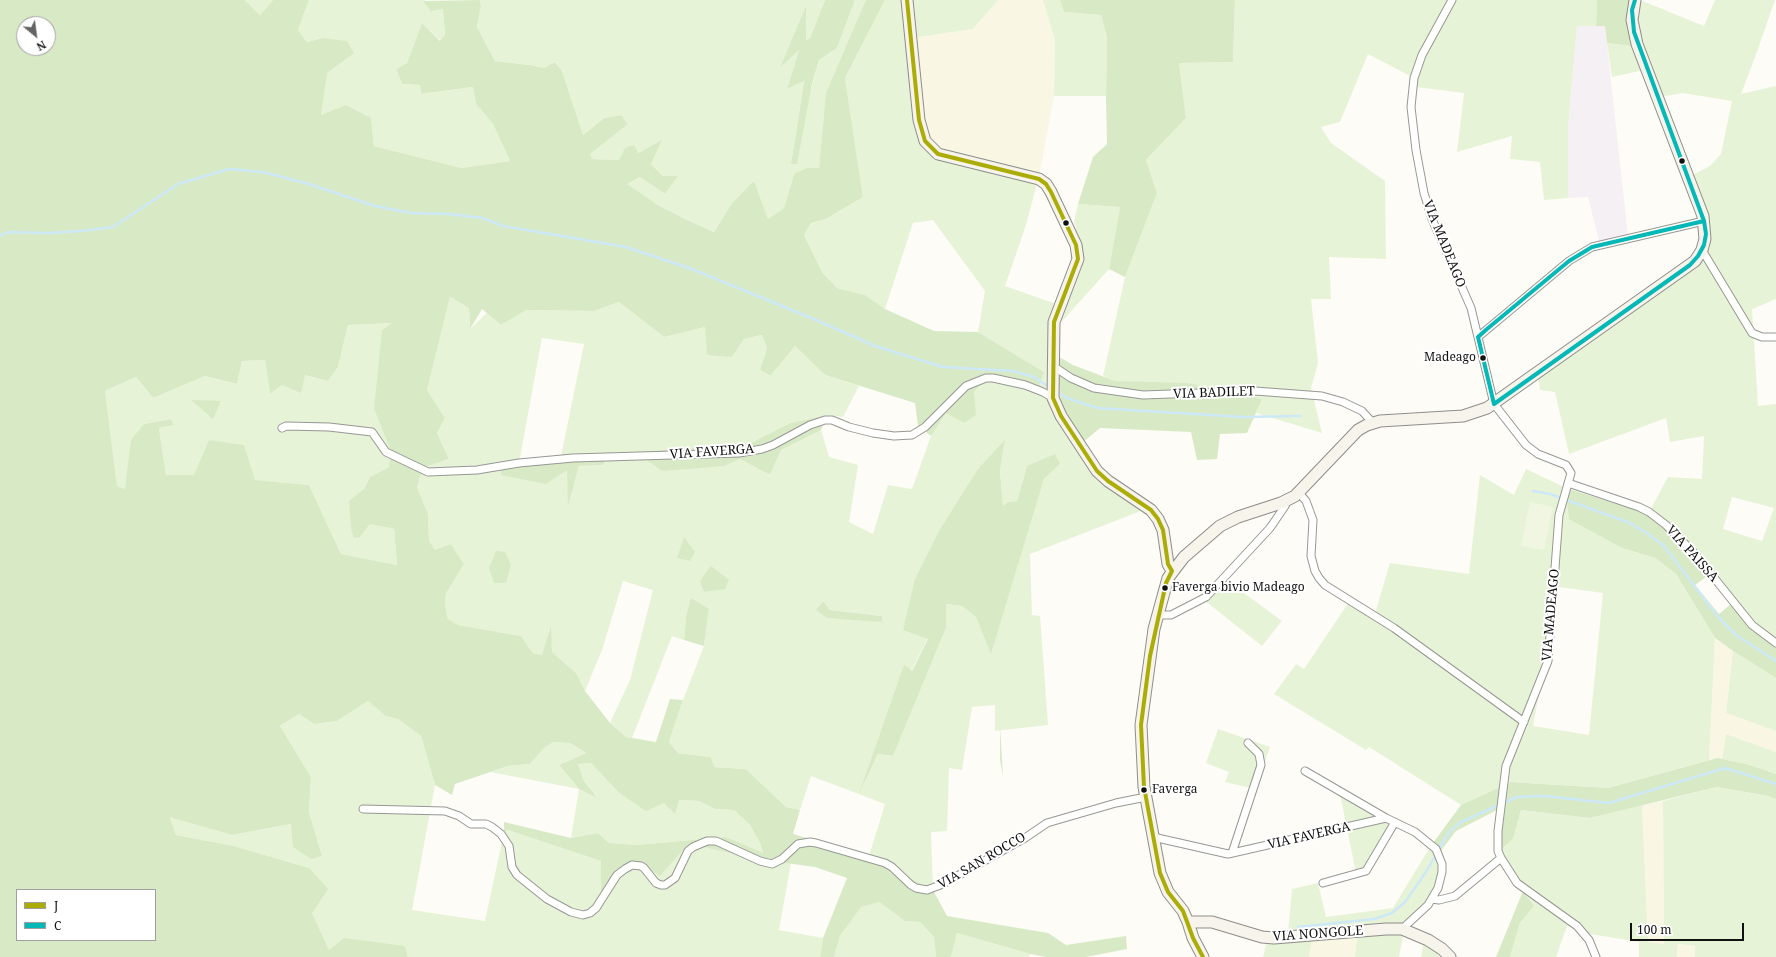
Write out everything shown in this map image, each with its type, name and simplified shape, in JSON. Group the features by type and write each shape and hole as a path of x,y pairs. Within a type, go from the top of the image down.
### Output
{"street":[{"path":"907,0 919,120 925,141 938,154 1039,179 1046,184 1051,192 1076,245 1078,259 1054,322 1053,398 1061,416 1097,471 1108,481 1151,510 1158,519 1163,530 1168,564 1172,571"},
{"name":"VIA MADEAGO","path":"1452,0 1422,55 1414,78 1411,107 1416,150 1424,193 1432,219 1471,308 1494,404 1521,440 1531,450 1568,466 1571,473 1559,515 1548,662 1506,766 1497,842 1501,858 1512,876 1522,888 1571,921 1580,929 1589,940 1596,957"},
{"path":"1203,957 1193,938 1183,911 1164,884 1160,873 1152,837 1146,797 1141,725 1150,656 1166,583 1172,571 1194,548 1220,526 1232,520 1287,501 1299,493 1358,430 1374,423 1463,416 1494,404 1690,265 1702,250 1705,239 1704,221 1637,44 1632,20 1635,0"},
{"path":"1478,337 1569,261 1592,247 1704,221"},
{"path":"1702,250 1752,333 1762,337 1776,337"},
{"name":"VIA BADILET","path":"1053,366 1071,378 1094,388 1143,395 1255,391 1322,396 1343,402 1362,411 1374,423"},
{"name":"VIA FAVERGA","path":"282,428 286,426 329,427 372,432 386,452 428,472 477,470 519,463 573,458 740,453 762,449 773,445 810,425 825,420 832,420 850,427 873,432 898,436 912,435 925,427 966,386 986,378 993,378 1025,385 1043,392 1053,398"},
{"name":"VIA PAISSA","path":"1568,483 1639,507 1649,512 1666,525 1695,554 1752,625 1776,643"},
{"path":"1299,493 1306,501 1313,520 1311,556 1315,571 1325,585 1394,628 1524,722"},
{"path":"1159,615 1171,615 1206,597 1270,528 1287,501"},
{"path":"1232,853 1261,765 1259,754 1248,744"},
{"path":"1305,771 1424,839 1436,849 1442,864 1441,881 1428,905 1402,929"},
{"name":"VIA SAN ROCCO","path":"363,809 445,811 459,816 471,824 486,824 501,834 510,846 512,867 517,876 544,896 571,912 582,915 590,913 596,908 617,875 624,869 632,865 641,866 656,883 666,885 675,878 688,851 693,846 708,841 722,843 760,861 772,864 782,859 798,844 810,842 816,843 885,863 911,885 916,888 927,890 938,887 949,881 1025,838 1047,823 1116,803 1146,797"},
{"name":"VIA FAVERGA","path":"1152,837 1220,853 1232,853 1386,818"},
{"path":"1323,883 1366,871 1395,822"},
{"path":"1432,899 1444,900 1459,894 1501,858"},
{"name":"VIA NONGOLE","path":"1188,922 1212,922 1262,937 1274,938 1402,929 1428,940 1442,949 1450,957"}],"shaded area":[{"path":"998,0 1043,0 1055,41 1054,96 1040,172 923,144 906,39 973,29"},
{"path":"1577,26 1605,26 1628,236 1599,241 1588,197 1568,198 1568,127"},
{"path":"1715,638 1733,651 1726,713 1776,731 1776,752 1726,734 1722,759 1717,758 1709,760"},
{"path":"1663,801 1664,944 1648,943 1642,805"},
{"path":"1357,937 1355,957 1309,957 1312,940"},
{"path":"1678,944 1695,946 1695,957 1677,957"}],"green space":[{"path":"0,0 245,0 260,15 273,0 309,0 298,30 307,42 322,38 347,41 354,53 327,73 321,115 346,105 371,118 374,146 462,168 510,161 493,124 476,104 473,87 421,94 420,85 402,84 396,69 407,63 422,23 440,41 445,35 443,9 431,11 423,1 480,0 481,6 477,27 495,61 544,68 555,62 562,71 583,135 604,118 621,115 628,124 590,154 592,159 619,160 625,148 634,145 638,153 662,140 651,164 663,176 678,176 665,194 640,177 627,184 658,205 714,232 732,203 754,181 768,219 784,208 794,174 807,168 819,168 826,93 866,0 885,0 845,78 863,197 826,219 811,223 804,235 822,272 837,288 865,295 885,309 934,331 978,332 1044,372 1039,387 988,376 974,392 976,415 964,423 946,413 931,436 918,426 915,403 825,375 795,346 770,376 760,370 767,348 762,335 744,339 732,357 707,355 705,327 664,337 619,302 594,311 526,310 501,325 482,309 470,329 469,308 450,297 427,390 445,418 437,433 449,459 423,468 417,487 428,514 429,541 435,550 451,544 464,564 446,593 445,604 448,619 458,625 521,636 533,653 542,655 551,625 552,652 576,673 585,691 610,723 626,737 656,742 670,699 683,700 669,742 678,753 711,757 714,767 746,769 786,807 800,810 793,834 869,856 933,890 947,916 1048,933 1066,945 1126,936 1127,949 1086,957 1046,957 1030,954 957,933 951,957 936,957 934,937 920,922 905,921 879,902 861,907 840,936 834,957 820,957 823,938 847,878 815,867 757,859 702,847 684,849 660,876 636,862 601,891 601,861 508,830 504,832 504,822 571,838 598,833 609,843 636,845 726,837 763,853 760,843 750,825 734,810 715,809 699,801 679,800 675,814 664,803 646,811 618,792 591,763 578,764 584,781 598,798 579,789 559,765 586,753 570,743 554,742 545,747 530,764 508,766 455,784 452,795 435,785 421,736 398,719 386,716 368,701 337,721 314,724 299,714 280,726 311,777 309,812 322,856 311,859 293,847 291,824 232,835 170,817 176,835 234,846 309,868 328,889 312,913 329,950 344,938 405,946 408,957 0,957","holes":["392,323 382,330 374,409 390,449 389,467 370,477 364,489 349,501 351,528 354,538 360,537 370,524 394,529 397,565 341,554 309,485 255,480 244,445 209,440 194,475 166,475 159,428 174,425 171,419 144,424 131,440 125,489 117,486 105,391 136,377 153,398 205,376 237,384 242,361 265,360 270,394 282,385 301,393 305,375 328,381 338,367 348,325"]},
{"path":"245,0 273,0 260,15"},
{"path":"309,0 424,0 443,8 445,35 441,41 422,23 407,63 396,69 402,84 420,85 421,94 473,87 476,104 493,124 510,161 462,168 374,146 371,118 321,116 326,73 322,38 307,42 298,30"},
{"path":"480,0 825,0 810,38 805,40 806,8 781,67 799,50 787,89 804,80 791,163 819,60 837,48 855,0 866,0 824,115 819,169 794,174 784,208 768,219 754,182 732,203 714,232 658,205 626,184 640,177 665,194 678,176 663,176 651,164 661,141 638,153 619,160 592,159 589,154 628,124 621,115 604,118 583,135 562,71 555,62 544,68 495,61 477,27 481,6"},
{"path":"825,0 855,0 837,48 819,60 812,84 797,164 791,164 804,81 787,89 799,50 780,68 806,6 806,40 810,38"},
{"path":"885,0 998,0 973,29 906,39 923,144 1040,172 1026,225 1005,286 1062,306 1084,254 1074,222 1078,204 1120,207 1109,269 1056,328 1054,354 1061,400 1097,469 1151,507 1030,554 1032,615 1040,616 1048,725 995,731 995,705 972,707 962,770 949,768 947,831 931,832 933,890 869,856 885,804 811,776 800,810 786,807 746,769 713,767 711,757 678,753 669,742 683,700 704,646 709,609 686,617 684,640 672,636 632,738 626,737 610,723 630,680 653,590 623,581 602,650 585,691 576,673 552,652 550,627 543,655 533,653 521,636 458,625 448,619 445,604 446,592 464,564 451,544 435,551 429,541 428,514 417,487 423,468 449,459 437,433 445,418 427,390 450,297 469,308 470,329 487,313 501,325 526,310 594,311 619,302 664,337 705,327 732,357 744,339 762,335 767,348 760,370 769,376 795,346 825,375 859,386 843,417 827,415 790,423 749,444 637,452 725,466 740,459 770,475 781,450 821,430 829,457 858,465 849,522 873,534 888,485 912,489 931,436 946,412 964,423 974,392 988,376 1044,372 978,332 985,291 933,220 913,223 885,309 865,295 837,288 822,272 804,235 811,223 826,219 863,197 845,78","holes":["542,338 584,344 561,456 611,452 603,465 579,466 568,504 568,469 519,463","1005,441 1000,471 1003,506 1008,502 1017,501 1027,466 1060,464 1044,479 991,653 976,617 962,606 946,604 946,628 893,756 878,754 861,790 904,664 911,671 928,638 903,629","823,601 830,610 882,616 882,622 816,610"]},
{"path":"1043,0 1060,0 1064,12 1101,15 1107,39 1106,96 1054,96 1055,41"},
{"path":"1060,0 1235,0 1233,62 1179,63 1186,118 1146,160 1157,193 1125,277 1109,269 1120,207 1078,204 1093,157 1107,144 1107,38 1101,15 1064,12"},
{"path":"1235,0 1597,0 1596,26 1577,26 1568,127 1568,198 1544,200 1540,162 1510,159 1512,136 1457,152 1464,93 1416,87 1416,79 1368,54 1340,122 1321,127 1331,143 1385,181 1386,259 1329,257 1331,299 1311,299 1318,363 1311,388 1322,433 1256,413 1262,399 1115,381 1103,376 1125,277 1157,193 1146,160 1186,118 1179,63 1233,62"},
{"path":"1597,0 1639,0 1631,46 1607,43 1605,26 1596,26"},
{"path":"1640,0 1704,26 1715,0 1775,0 1741,94 1776,86 1776,299 1752,309 1758,406 1776,404 1776,641 1753,631 1709,575 1648,514 1668,477 1702,479 1704,436 1670,442 1666,418 1569,454 1555,392 1540,390 1537,368 1694,256 1704,231 1687,178 1710,166 1721,154 1732,101 1683,93 1655,98 1644,70 1612,77 1607,43 1631,46","holes":["1732,497 1774,508 1762,541 1723,529"]},
{"path":"393,323 374,409 390,449 389,467 370,477 364,489 360,537 370,524 394,529 397,565 341,554 309,485 194,475 166,475 159,428 174,425 171,419 144,424 125,490 117,487 105,391 136,377 153,398 205,376 237,384 242,361 265,360 270,394 282,385 305,375 328,381 338,367 348,325"},
{"path":"1054,354 1073,365 1115,381 1187,383 1262,399 1247,433 1220,434 1217,459 1197,460 1191,432 1100,428 1081,444 1061,400"},
{"path":"191,400 221,401 213,419"},
{"path":"827,415 821,430 781,450 770,475 740,459 725,466 662,471 636,452 749,444 790,423"},
{"path":"1005,440 1000,471 1003,506 1008,502 1017,501 1027,466 1055,454 1060,464 1044,479 991,654 976,617 962,606 946,604 946,628 893,756 878,754 859,794 904,664 912,671 928,639 903,630 915,579 939,531 978,469"},
{"path":"611,452 603,465 579,466 568,506 567,470 546,484 501,475 501,470 561,456"},
{"path":"1526,469 1566,488 1622,548 1655,558 1676,574 1715,638 1709,760 1608,788 1511,782 1461,805 1369,747 1366,750 1274,694 1296,664 1304,669 1349,602 1374,617 1390,563 1469,574 1480,475 1514,495","holes":["1559,587 1603,593 1589,735 1533,726"]},
{"path":"1566,488 1648,514 1682,545 1709,575 1695,585 1719,614 1731,604 1753,631 1776,641 1776,678 1715,638 1676,574 1655,558 1622,548 1569,519"},
{"path":"1530,502 1553,507 1544,550 1521,546"},
{"path":"684,537 695,552 690,561 677,558"},
{"path":"496,551 505,552 511,565 506,583 494,583 489,568"},
{"path":"711,566 729,580 725,589 704,592 700,581"},
{"path":"1222,577 1282,621 1262,646 1204,600"},
{"path":"691,598 709,609 704,646 684,640 686,617"},
{"path":"823,601 830,610 882,616 882,622 827,618 816,610"},
{"path":"1733,651 1776,678 1776,731 1726,713"},
{"path":"368,701 386,715 398,719 421,736 435,785 412,910 485,921 504,832 508,830 601,861 601,890 636,862 660,875 684,849 702,847 757,859 791,863 779,930 823,938 820,957 408,957 405,946 329,951 312,913 309,868 234,846 176,835 170,816 232,835 292,824 322,856 309,812 311,777 280,726 299,714 314,724 337,721"},
{"path":"1000,726 1003,776 1000,760"},
{"path":"1218,729 1270,747 1255,789 1225,782 1229,772 1206,763"},
{"path":"1726,734 1776,752 1776,774 1747,764 1722,759"},
{"path":"554,742 570,743 586,753 559,765 579,789 490,772 508,766 530,764 545,747"},
{"path":"1717,758 1747,764 1776,774 1776,799 1768,796 1717,787 1590,818 1521,810 1513,839 1497,853 1497,810 1456,831 1440,852 1430,847 1461,805 1511,782 1608,788"},
{"path":"591,763 618,792 664,803 679,800 699,801 715,809 734,810 750,825 760,843 763,854 726,837 636,845 609,843 598,833 571,838 579,789 598,797 584,781 578,764"},
{"path":"1717,787 1768,796 1776,799 1776,957 1695,957 1695,946 1678,944 1677,957 1639,957 1639,942 1590,934 1567,926 1556,957 1510,957 1520,923 1534,906 1497,853 1513,839 1521,810 1590,818 1642,805 1648,942 1664,944 1663,801"},
{"path":"1340,794 1394,825 1367,869 1356,873"},
{"path":"1430,847 1440,852 1439,873 1435,889 1423,905 1396,933 1403,936 1399,957 1355,957 1357,937 1312,940 1309,957 1263,957 1269,933 1288,933 1292,889 1318,883 1326,917 1393,908"},
{"path":"1523,891 1534,906 1520,923 1510,957 1496,957"},
{"path":"879,902 905,921 920,922 934,937 936,957 834,957 840,936 861,906"},
{"path":"957,933 1030,954 1029,957 951,957"},
{"path":"1424,941 1439,953 1438,957 1421,957"}],"waterway":[{"path":"0,236 8,232 47,233 113,227 178,184 229,169 263,172 309,184 375,206 411,213 448,214 482,218 503,226 626,247 692,269 875,346 943,367 1013,371 1034,377 1049,387"},
{"path":"1057,392 1067,398 1097,408 1243,417 1300,416"},
{"path":"1533,491 1550,494 1630,523 1648,534 1663,545 1719,618 1736,635 1776,661"},
{"path":"1438,850 1450,831 1461,822 1517,797 1544,796 1609,803 1725,768 1776,784"},
{"path":"1298,927 1374,919 1392,913 1405,902 1434,858"}],"transit line":[{"name":"J","path":"907,0 919,120 925,141 938,154 1039,179 1046,184 1051,192 1076,245 1078,259 1054,322 1053,398 1061,416 1097,471 1108,481 1151,510 1158,519 1163,530 1168,564 1172,571 1166,583 1150,656 1141,725 1144,787 1160,873 1168,892 1183,911 1193,938 1203,957"},
{"name":"C","path":"1635,0 1632,10 1634,32 1704,221"},
{"name":"C","path":"1704,221 1706,234 1704,245 1698,256 1690,265 1494,404 1478,337 1487,329 1569,261 1592,247 1704,221"}],"place":[{"name":"Madeago","path":"1483,358"},
{"name":"Faverga bivio Madeago","path":"1165,588"},
{"name":"Faverga","path":"1144,790"}]}
